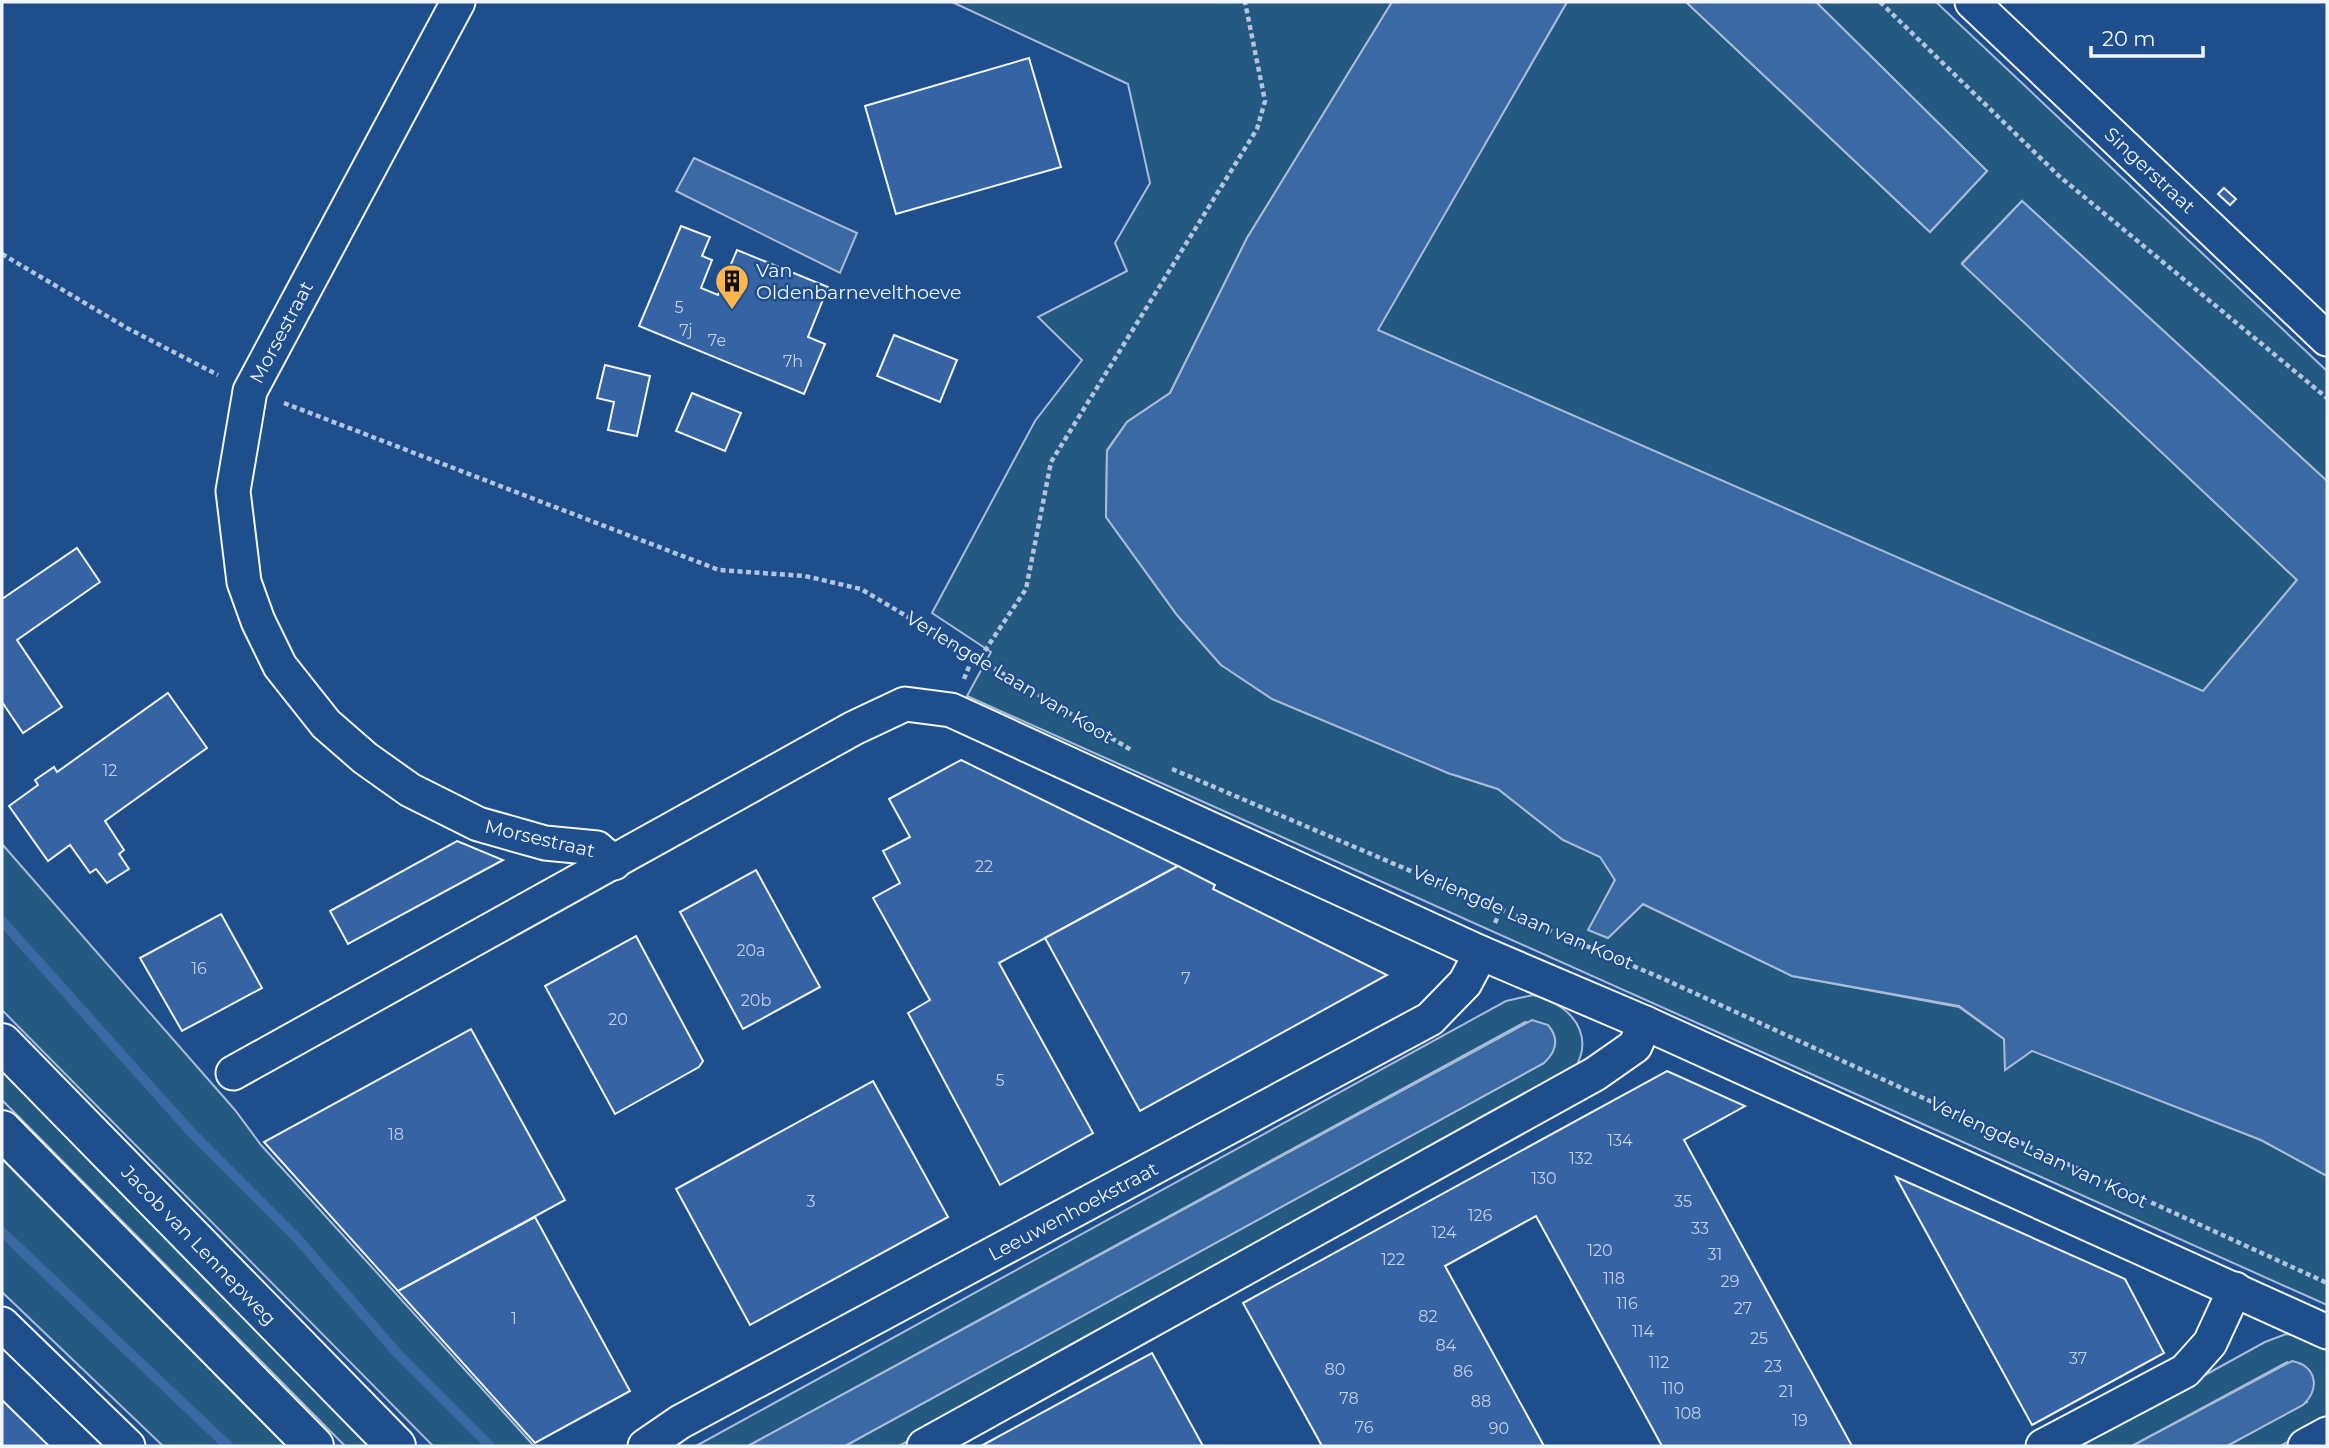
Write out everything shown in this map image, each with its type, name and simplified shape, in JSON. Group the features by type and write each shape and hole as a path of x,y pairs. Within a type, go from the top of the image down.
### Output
{"main road":[{"name":"Jacob van Lennepweg","path":"2,1043 396,1446"},
{"path":"2,1130 314,1446"}],"street":[{"name":"Morsestraat","path":"458,2 250,391 233,491 244,582 280,666 326,724 365,758 410,790 478,824 545,843 597,848 614,863"},
{"name":"Singerstraat","path":"1972,2 2327,339"},
{"name":"Morsestraat","path":"233,1073 854,728 905,705 951,710 1480,953"},
{"path":"1480,953 1645,1023 2327,1332"},
{"name":"Leeuwenhoekstraat","path":"645,1446 680,1422 1430,1019 1465,983 1480,953"},
{"path":"924,1446 1595,1074 1635,1046 1645,1023"},
{"path":"2043,1446 2185,1371 2210,1343 2235,1289"},
{"path":"2,1324 128,1446"},
{"path":"2305,1446 2327,1434"}],"path":[{"path":"980,658 1026,589 1051,461 1256,129 1265,101 1245,2"},
{"path":"1880,2 2059,176 2327,398"},
{"name":"Verlengde Laan van Koot","path":"2,254 127,328 250,391 719,569 805,576 861,589 1139,754"},
{"name":"Verlengde Laan van Koot","path":"1164,765 1666,980 2327,1283"}],"shaded area":[{"path":"952,2 1392,2 1247,238 1170,393 1127,422 1107,450 1106,517 1177,615 1221,665 1448,773 1498,789 1563,840 1601,857 1615,880 1589,930 1608,938 1643,904 1792,976 1959,1007 2004,1039 2261,1140 2327,1176 2327,1305 967,696 991,652 932,613 1035,421 1082,360 1038,317 1127,271 1115,243 1150,183 1128,84"},
{"path":"1392,2 1567,2 1378,330 2203,691 2297,580 1962,264 2022,201 2327,481 2327,1176 2261,1140 2032,1051 2005,1070 2004,1039 1959,1006 1792,976 1643,904 1608,938 1588,930 1615,880 1600,857 1563,840 1498,789 1448,773 1272,699 1221,665 1177,615 1106,517 1107,451 1127,422 1170,393 1247,238"},
{"path":"1567,2 1686,2 1930,232 1987,171 1816,2 1936,2 2327,371 2327,481 2022,201 1962,263 2297,580 2203,692 1377,330"},
{"path":"1686,2 1816,2 1987,171 1930,232"},
{"path":"694,158 857,233 840,273 676,191"},
{"path":"2,844 235,1110 261,1145 534,1446 433,1446 2,1010"},
{"path":"1533,995 1563,1008 1580,1030 1581,1056 1574,1070 1562,1083 899,1446 845,1446 1544,1063 1555,1045 1553,1033 1546,1026 1525,1022 748,1446 696,1446 1506,1001"},
{"path":"1532,1020 1548,1025 1554,1035 1554,1049 1544,1063 845,1446 748,1446"},
{"path":"2,1071 374,1446 345,1446 2,1100"},
{"path":"2,1159 286,1446 163,1446 2,1292"},
{"path":"2286,1334 2301,1336 2327,1350 2327,1420 2280,1446 2227,1446 2307,1402 2287,1362 2132,1446 2076,1446 2265,1342"},
{"path":"2292,1361 2311,1373 2314,1385 2309,1398 2303,1405 2227,1446 2132,1446"}],"building":[{"path":"1029,58 1061,167 896,214 865,106"},
{"path":"2224,188 2236,199 2230,205 2218,194"},
{"name":"Van Oldenbarnevelthoeve","path":"681,226 710,237 702,256 712,260 701,288 718,295 737,250 828,287 808,337 825,344 804,394 639,326"},
{"path":"894,335 957,360 940,402 877,376"},
{"path":"605,365 650,376 637,436 608,430 614,402 597,398"},
{"path":"692,393 741,413 725,451 676,431"},
{"path":"77,548 100,582 17,640 62,707 23,733 2,702 2,599"},
{"path":"168,693 207,748 105,821 124,850 119,854 129,869 107,883 96,869 90,873 70,845 48,861 9,806 38,785 35,780 54,767 57,772"},
{"path":"961,760 1178,866 999,963 1093,1133 1000,1185 908,1013 930,1000 873,898 900,883 883,851 910,837 889,799"},
{"path":"457,841 503,860 348,944 330,911"},
{"path":"1178,866 1215,885 1213,889 1387,975 1140,1111 1045,938"},
{"path":"756,870 820,987 743,1029 680,912"},
{"path":"221,914 262,988 182,1031 140,958"},
{"path":"636,936 703,1061 699,1067 615,1114 545,986"},
{"path":"471,1029 565,1200 398,1291 264,1142"},
{"path":"1667,1071 1745,1106 1684,1140 1852,1446 1662,1446 1536,1216 1445,1266 1544,1446 1322,1446 1243,1303"},
{"path":"873,1081 948,1217 750,1325 676,1189"},
{"path":"1896,1177 2125,1279 2164,1353 2032,1425"},
{"path":"535,1217 630,1391 535,1443 398,1291"},
{"path":"1152,1353 1203,1446 981,1446 1126,1367"},
{"path":"2,1400 49,1446 2,1446"}],"waterway":[{"path":"2,921 191,1132 296,1237 397,1353 490,1446"},
{"path":"2,1232 228,1446"}],"place":[{"name":"Van Oldenbarnevelthoeve","path":"732,311"}]}
